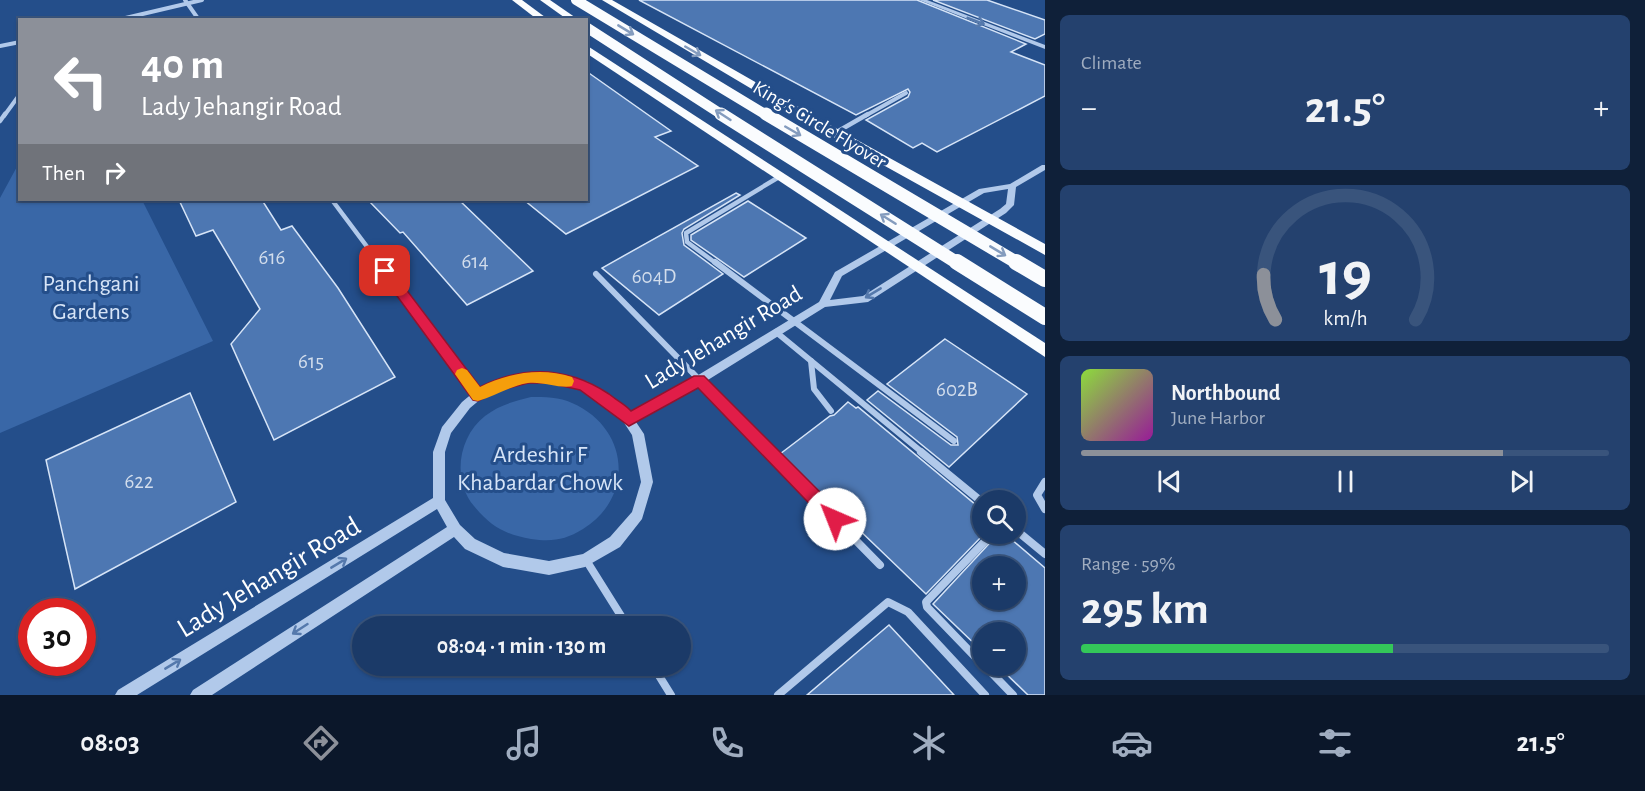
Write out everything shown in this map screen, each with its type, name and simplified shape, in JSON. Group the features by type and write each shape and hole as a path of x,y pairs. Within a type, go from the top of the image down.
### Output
{"highway":[{"path":"516,0 542,18"},
{"path":"544,0 571,18"},
{"name":"King's Circle Flyover","path":"576,0 1045,279"},
{"path":"606,0 835,133 1045,250"},
{"name":"King's Circle Flyover","path":"588,28 751,134 1045,317"},
{"path":"588,49 1045,351"}],"street":[{"path":"125,18 202,0"},
{"path":"922,0 1045,47"},
{"path":"186,2 198,18"},
{"path":"0,46 18,42"},
{"path":"835,133 906,93"},
{"path":"0,121 18,97"},
{"path":"823,303 838,274 982,190 1012,186 1045,167"},
{"path":"779,177 686,234 687,242 795,320 954,441"},
{"name":"Lady Jehangir Road","path":"629,420 699,380 823,303 866,298 1010,205 1012,186"},
{"path":"333,201 478,395"},
{"path":"596,274 880,565"},
{"path":"776,332 972,494"},
{"path":"811,361 812,388 815,395 831,411"},
{"path":"549,377 584,386 623,412 638,434 647,482 637,515 615,542 585,560 549,568 503,560 470,544 455,530 440,501 439,453 446,431 466,405 478,395 495,387 528,378 549,377"},
{"path":"1045,482 1037,488 1036,495 1039,503 1045,508"},
{"name":"Lady Jehangir Road","path":"123,695 440,501"},
{"path":"198,695 455,530"},
{"path":"1026,538 1045,554"},
{"path":"972,653 927,607 926,602 982,544"},
{"path":"585,560 621,616"},
{"path":"778,695 888,602 908,612 985,695"},
{"path":"659,676 671,695"},
{"path":"995,676 1013,695"}],"green space":[{"name":"Panchgani Gardens","path":"18,165 18,201 143,201 213,341 0,433 0,198"},
{"name":"Ardeshir F Khabardar Chowk","path":"531,397 562,400 591,414 605,428 614,445 618,463 618,481 612,499 600,515 583,529 558,539 531,539 499,528 486,519 474,506 463,484 461,459 469,435 476,425 496,409"}],"building":[{"path":"639,0 917,0 1026,44 1011,52 1045,65 1045,96 937,152 922,143 913,148 866,120 908,97 910,92 908,89 856,115"},
{"path":"933,0 987,0 1045,20 1045,34 1035,39"},
{"path":"588,72 671,131 655,137 698,166 566,234 525,201 588,201"},
{"path":"736,193 740,195 684,229 682,233 684,245 723,274 659,315 602,268"},
{"path":"179,201 263,201 281,230 292,226 338,288 395,377 274,440 231,344 260,309 213,230 196,236"},
{"path":"369,201 460,201 533,271 467,305 403,232 400,233"},
{"path":"748,201 806,238 744,277 691,240 691,235"},
{"path":"945,339 1027,394 949,467 867,400 878,391 951,445 958,445 957,437 887,384"},
{"path":"190,393 236,502 75,589 46,460"},
{"path":"848,402 858,407 972,502 972,544 974,544 926,594 780,454 834,415"},
{"path":"989,544 1017,544 1045,568 1045,695 1028,695 1008,676 1026,676 1026,622 972,622 972,641 933,604 972,562 972,610 1026,610 1026,556 978,556"},
{"path":"889,625 954,695 807,695"}],"slow traffic":[{"path":"462,374 478,395 495,387 528,378 549,377 566,381"}],"route":[{"path":"385,271 478,395 495,387 528,378 549,377 584,386 623,412 629,420 699,380 835,519"}]}
